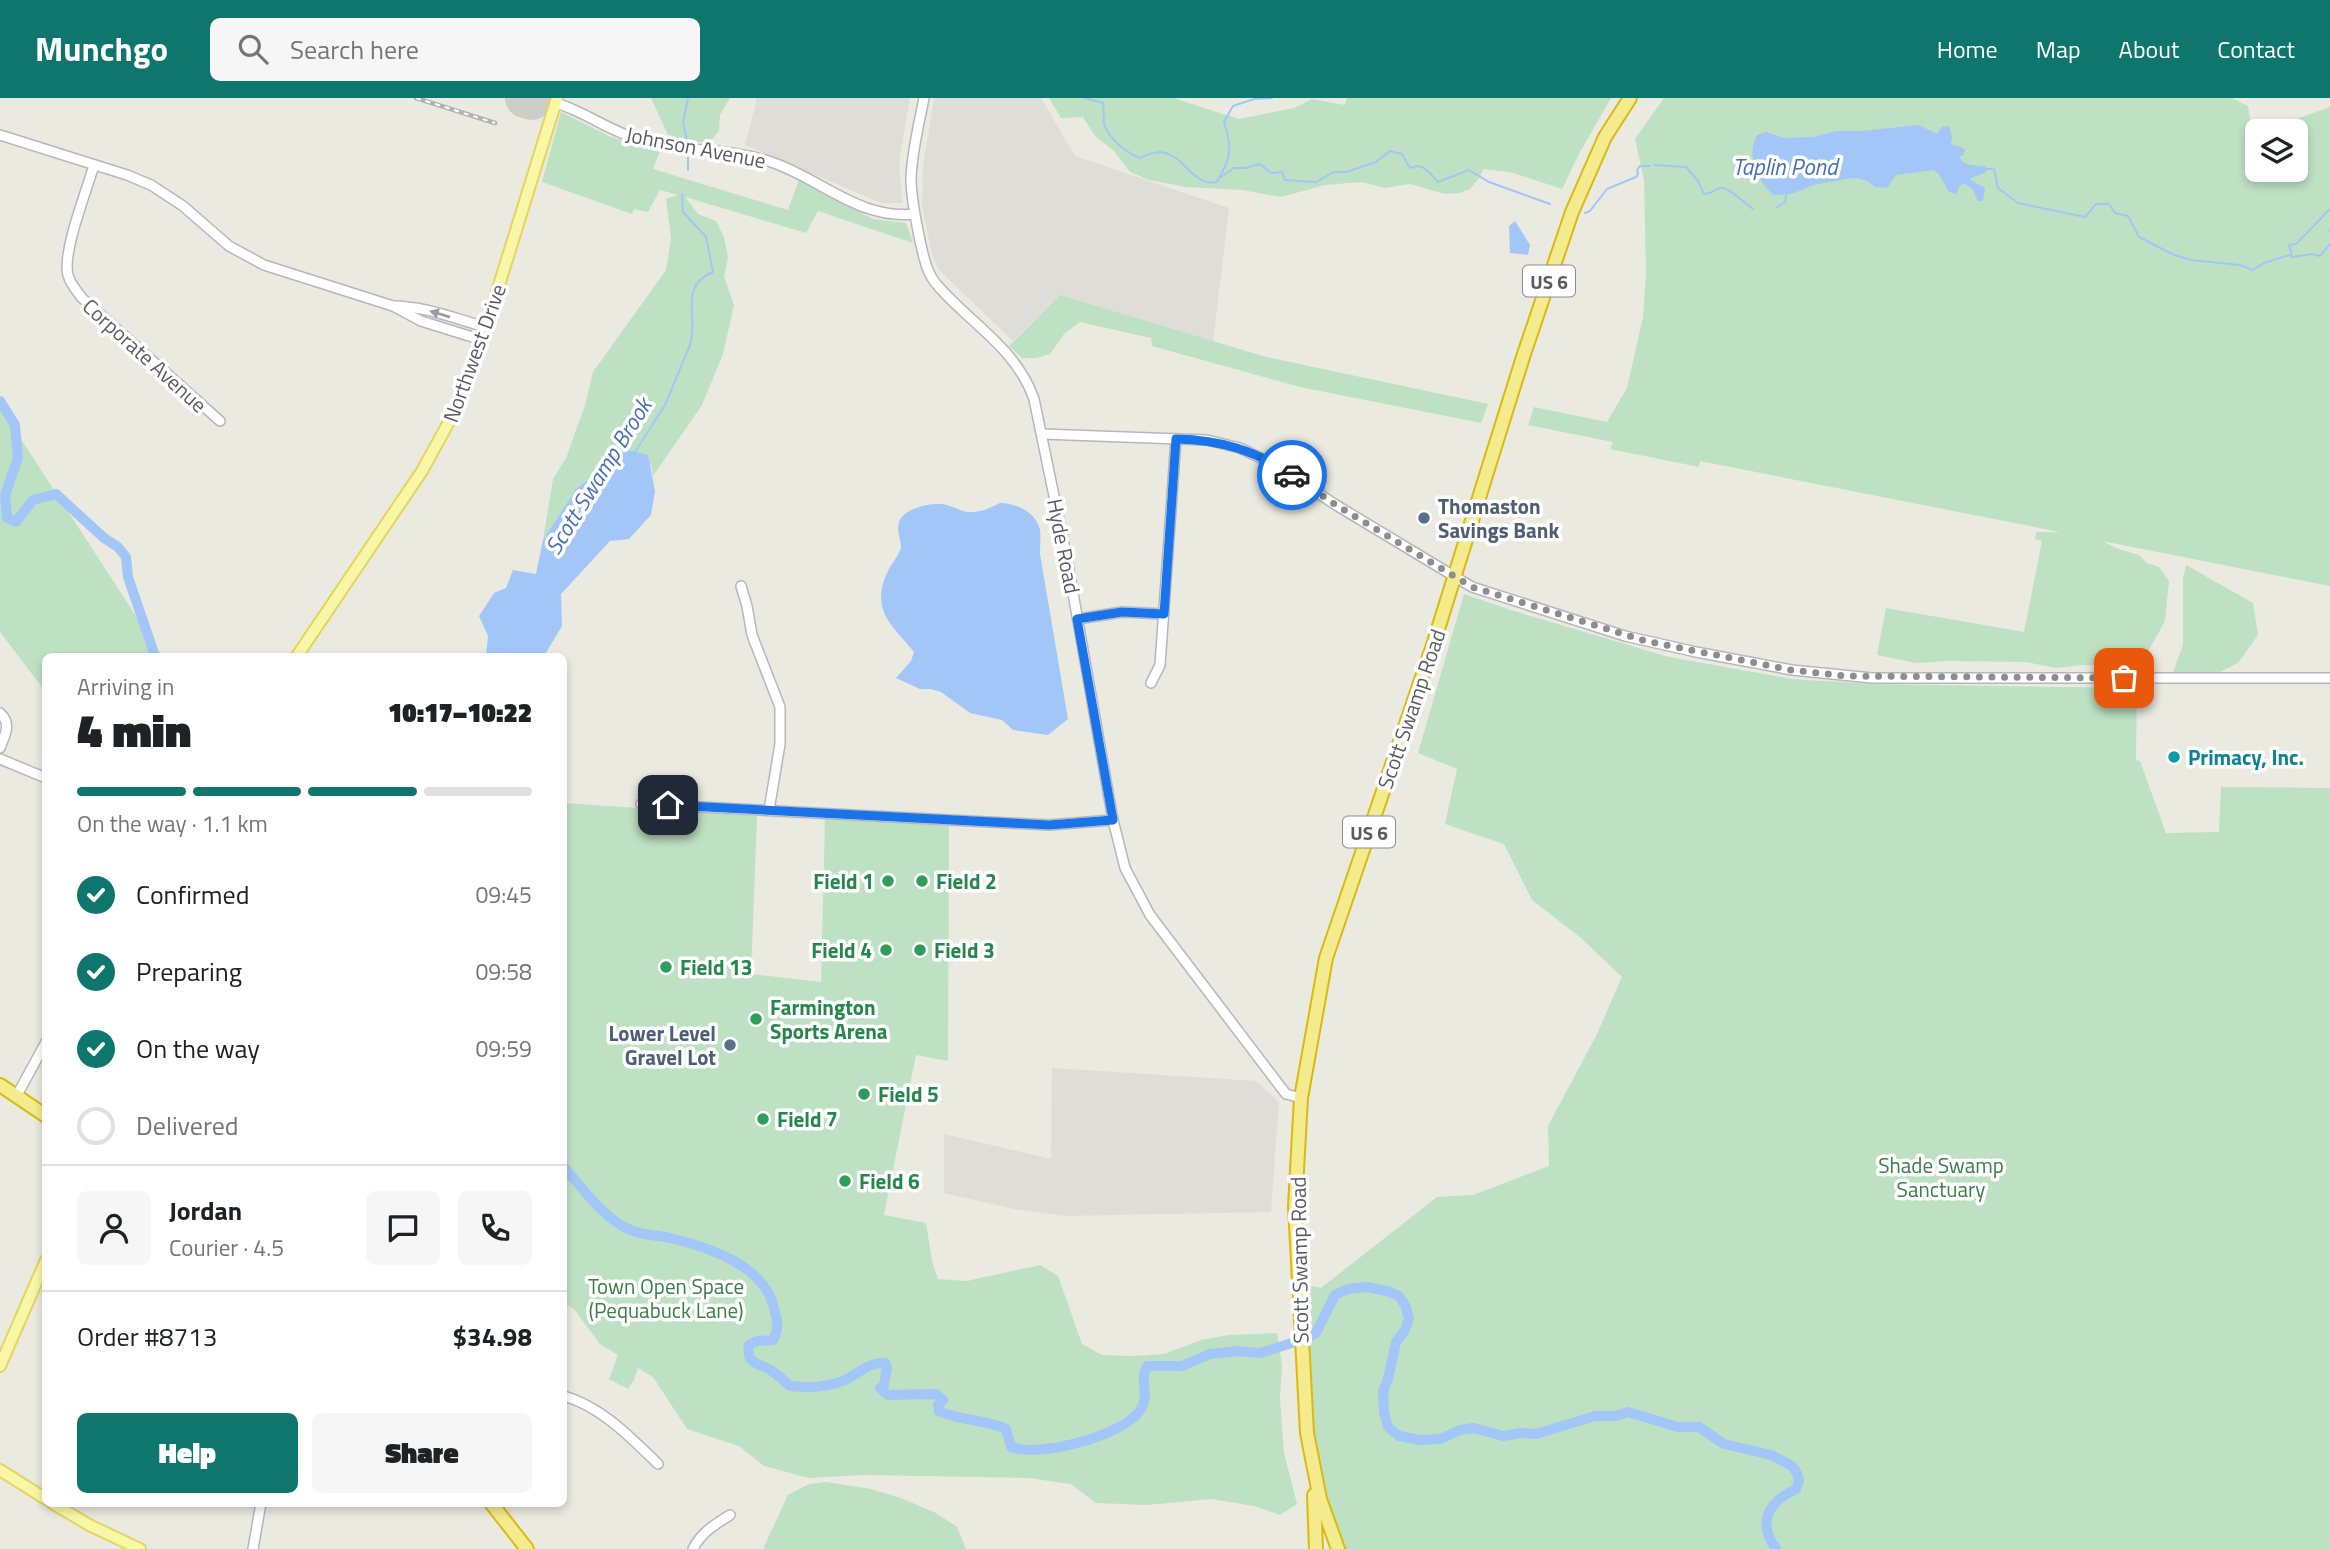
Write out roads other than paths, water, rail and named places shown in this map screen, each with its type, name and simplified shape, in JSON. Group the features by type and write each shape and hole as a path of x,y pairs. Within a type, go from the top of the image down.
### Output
{"highway":[{"name":"Scott Swamp Road","path":"1338,1549 1320,1499 1310,1457 1301,1353 1295,1206 1301,1098 1326,958 1455,578 1523,358 1572,212 1605,137 1630,98"},
{"path":"0,1086 42,1113"},
{"path":"1310,1457 1317,1524 1316,1549"},
{"path":"494,1507 527,1549"}],"main road":[{"name":"Northwest Drive","path":"299,653 433,453 456,409 482,340 556,101"},
{"path":"0,1366 42,1269"},
{"path":"0,1471 42,1497"},
{"path":"59,1507 140,1549"}],"street":[{"name":"Hyde Road","path":"924,98 912,167 915,214 930,276 943,292 999,344 1019,368 1034,399 1113,820 1125,868 1150,915 1286,1094 1301,1098"},
{"name":"Johnson Avenue","path":"556,101 633,138 762,159 780,165 871,211 890,215 915,214"},
{"path":"0,135 140,180 163,192 229,246 253,260 287,274 393,306 421,321 482,340"},
{"name":"Corporate Avenue","path":"94,165 68,254 67,274 82,298 220,421"},
{"path":"393,306 428,310 486,327"},
{"path":"1042,434 1213,441 1231,445 1277,466 1472,587 1625,636 1696,652 1805,671 1872,678 2330,678"},
{"path":"1151,683 1160,665 1176,439"},
{"path":"741,586 752,635 780,707 780,744 769,810"},
{"path":"1077,619 1122,612 1164,614"},
{"path":"0,713 7,722 0,748"},
{"path":"0,759 42,776"},
{"path":"641,804 1049,825 1113,820"},
{"path":"16,1097 42,1049"},
{"path":"567,1396 617,1424 658,1464"},
{"path":"253,1549 260,1507"},
{"path":"693,1549 698,1539 711,1527 730,1515"}],"water":[{"name":"Taplin Pond","path":"1919,125 1937,134 1942,127 1949,126 1951,144 1965,150 1959,157 1968,164 1986,167 1986,172 1969,179 1985,188 1983,201 1978,201 1973,190 1965,184 1960,185 1956,194 1949,192 1934,170 1896,175 1887,188 1875,187 1856,178 1813,185 1792,194 1773,195 1754,167 1754,143 1757,135 1766,132 1784,138 1813,137 1836,131"},
{"path":"1515,221 1530,245 1528,255 1510,253 1509,226"},
{"path":"627,450 648,455 655,491 651,515 629,539 610,541 561,594 562,626 546,653 486,653 488,636 479,616 494,593 506,588 513,570 536,574 543,540 576,489"},
{"path":"1000,503 1012,505 1030,514 1040,530 1040,554 1068,719 1048,735 1013,730 1002,720 970,713 941,692 920,689 896,678 911,661 914,652 886,617 881,598 887,573 901,548 899,522 911,510 931,504 972,512"}],"waterway":[{"name":"Scott Swamp Brook","path":"688,98 683,123 688,145"},
{"path":"1085,98 1103,103 1104,124 1115,141 1129,152 1139,158 1157,152 1168,154 1201,180 1209,182 1217,182 1228,159 1229,139 1224,122 1233,106 1254,99 1272,98"},
{"path":"1218,179 1234,168 1260,164 1271,173 1282,172 1285,180 1316,182 1334,172 1346,172 1376,162 1390,151 1402,154 1410,168 1419,166 1426,169 1438,182 1469,170 1489,182 1550,204"},
{"name":"Scott Swamp Brook","path":"688,154 688,170"},
{"path":"1655,165 1686,167 1698,181 1704,194 1723,188 1753,209"},
{"path":"1585,213 1590,211 1607,189 1636,177 1640,166 1650,166"},
{"path":"1986,169 1994,169 1998,188 2018,203 2085,217 2096,204 2109,204 2115,213 2128,216 2139,237 2172,254 2191,260 2240,265 2253,270 2264,263 2289,255 2320,256 2330,244"},
{"path":"1776,208 1785,202 1787,192"},
{"name":"Scott Swamp Brook","path":"635,452 665,405 690,345 692,303 696,285 713,272 706,237 683,212 682,194"},
{"path":"2292,257 2289,245 2296,244 2330,209"},
{"path":"0,401 15,425 18,458 5,495 7,518 16,522 33,500 56,494 104,538 118,547 126,557 128,577 154,653"},
{"path":"567,1171 600,1208 624,1227 716,1252 757,1278 773,1305 777,1327 773,1340 757,1341 749,1345 748,1352 755,1363 768,1368 790,1386 831,1385 869,1366 885,1363 887,1367 884,1385 880,1388 888,1395 936,1394 943,1400 938,1405 939,1411 1006,1429 1011,1447 1024,1450 1059,1447 1098,1437 1129,1421 1139,1412 1143,1406 1147,1366 1182,1366 1210,1354 1238,1351 1260,1353 1308,1338 1316,1333 1335,1295 1348,1289 1367,1287 1399,1296 1409,1318 1405,1330 1396,1342 1383,1391 1388,1427 1399,1436 1420,1440 1440,1439 1460,1430 1474,1428 1503,1436 1536,1434 1595,1416 1616,1416 1628,1412 1677,1427 1699,1427 1724,1444 1771,1455 1792,1466 1797,1473 1799,1481 1796,1489 1779,1500 1768,1513 1767,1530 1776,1549"}],"railway":[{"path":"416,98 495,123"}],"place":[{"name":"Thomaston Savings Bank","path":"1424,518"},
{"name":"Primacy, Inc.","path":"2174,757"},
{"name":"Field 1","path":"888,881"},
{"name":"Field 2","path":"922,881"},
{"name":"Field 4","path":"886,950"},
{"name":"Field 3","path":"920,950"},
{"name":"Field 13","path":"666,967"},
{"name":"Farmington Sports Arena","path":"756,1019"},
{"name":"Lower Level Gravel Lot","path":"730,1045"},
{"name":"Field 5","path":"864,1094"},
{"name":"Field 7","path":"763,1119"},
{"name":"Field 6","path":"845,1181"}],"park label":[{"name":"Shade Swamp Sanctuary","path":"1941,1177"},
{"name":"Town Open Space (Pequabuck Lane)","path":"666,1298"}]}
